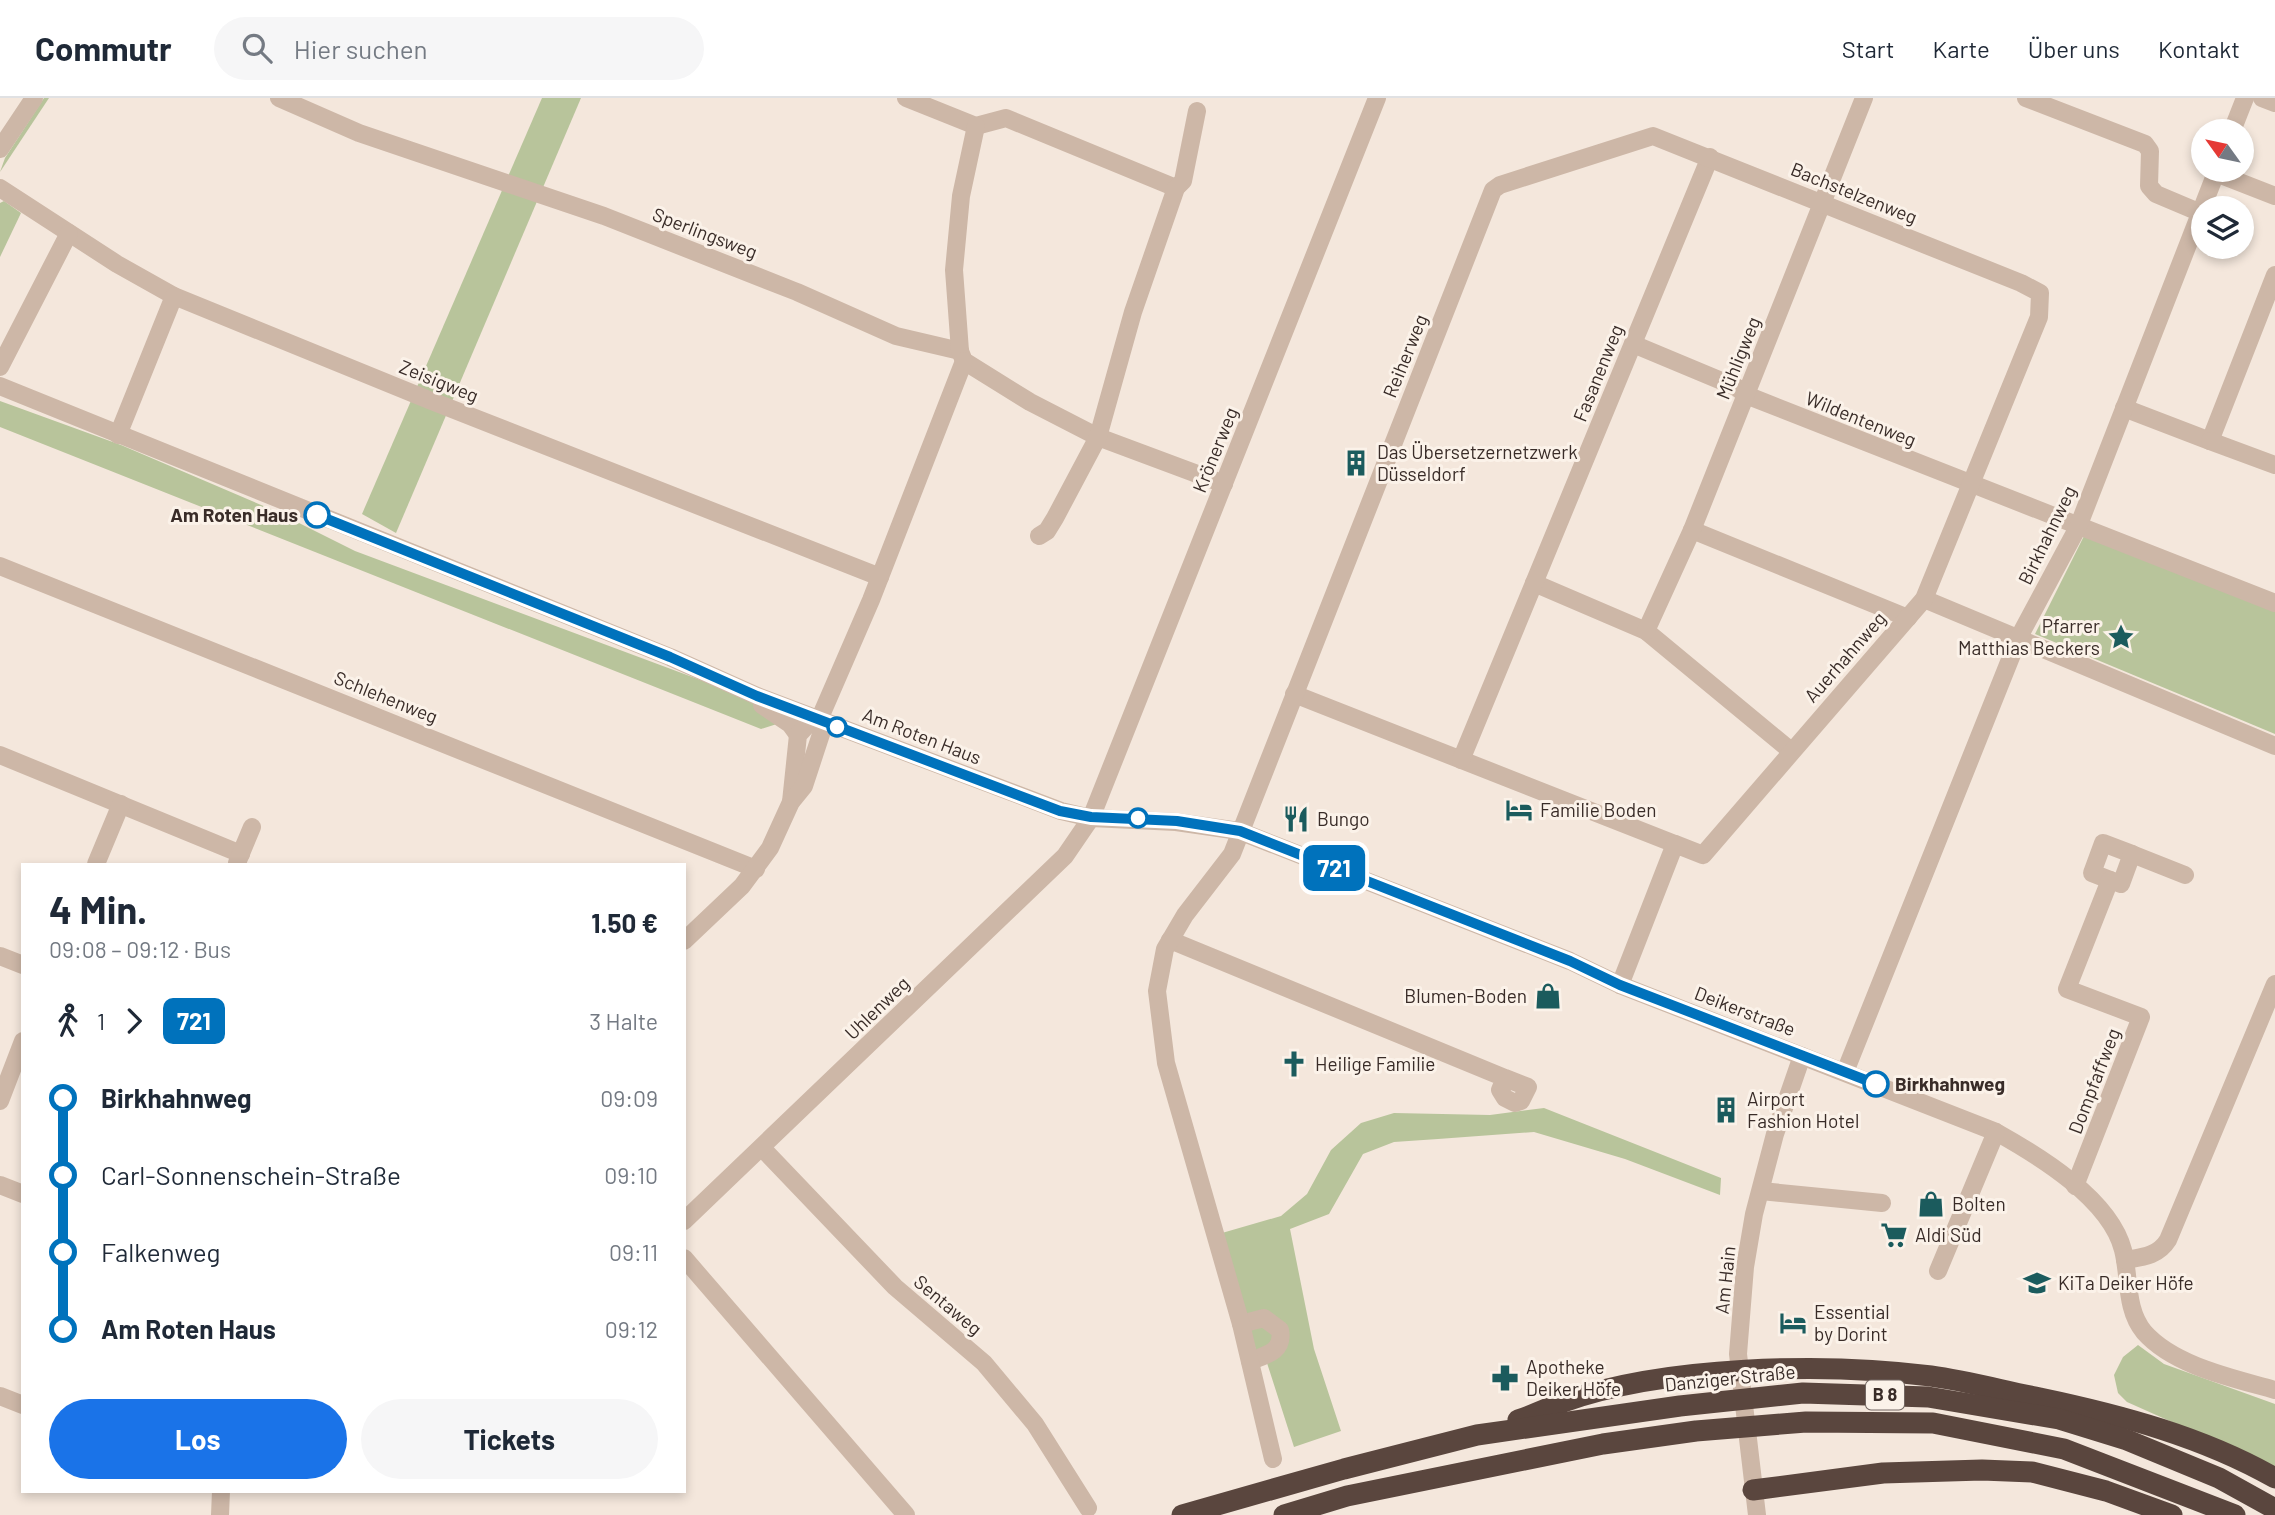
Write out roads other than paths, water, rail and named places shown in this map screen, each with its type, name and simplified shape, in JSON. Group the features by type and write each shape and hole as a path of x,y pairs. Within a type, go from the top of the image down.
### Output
{"highway":[{"path":"1477,1435 1562,1403 1616,1389 1710,1374 1804,1368 1930,1376 2060,1402 2155,1426 2250,1464 2275,1478"},
{"name":"Danziger Straße","path":"1182,1515 1477,1435 1680,1406 1804,1393 1928,1397 2059,1419 2127,1440 2219,1478 2275,1509"},
{"name":"B 8","path":"1284,1515 1347,1496 1603,1444 1696,1431 1806,1422 1933,1423 2064,1449 2235,1515"},
{"path":"1752,1490 1883,1473 1982,1470 2032,1472 2106,1491 2172,1515"}],"street":[{"path":"0,149 34,98"},
{"name":"Sperlingsweg","path":"279,98 359,133 604,216 797,292 896,336 962,356 1030,402 1098,437 1224,484"},
{"path":"906,98 976,126 1006,118 1176,188"},
{"name":"Krönerweg","path":"1091,817 1377,98"},
{"name":"Mühligweg","path":"1646,631 1692,530 1864,98"},
{"path":"2026,98 2145,144 2150,150 2149,187 2156,194 2191,209"},
{"path":"2237,119 2245,98"},
{"path":"2262,98 2275,103"},
{"path":"1039,536 1047,531 1055,518 1098,437 1133,312 1176,188 1182,181 1197,111"},
{"path":"686,939 756,869 780,828 791,802 804,786 819,720 880,577 962,356 954,270 961,197 976,126"},
{"name":"Bachstelzenweg","path":"1651,135 2021,283 2040,293"},
{"name":"Reiherweg","path":"1273,1459 1241,1324 1163,1044 1157,981 1160,959 1170,940 1232,854 1493,190 1500,184 1651,135"},
{"name":"Fasanenweg","path":"1461,760 1710,157"},
{"path":"2243,182 2275,196"},
{"name":"Zeisigweg","path":"0,188 174,296 429,400 880,577"},
{"path":"0,367 69,233"},
{"name":"Birkhahnweg","path":"1845,1072 2019,637 2078,527 2191,238"},
{"path":"2210,441 2275,275"},
{"name":"Auerhahnweg","path":"1675,845 1703,855 1924,599 2039,317 2040,293"},
{"path":"118,435 174,296"},
{"name":"Wildentenweg","path":"1633,344 1737,387 1746,396 1970,486 2275,603"},
{"name":"Am Roten Haus","path":"0,386 670,657 757,696 1060,811 1091,817"},
{"path":"2124,408 2275,465"},
{"path":"1692,530 1908,618"},
{"name":"Schlehenweg","path":"0,566 756,869"},
{"path":"1534,583 1646,631 1791,751"},
{"path":"1924,599 2275,746"},
{"path":"1294,694 1675,845 1620,985"},
{"path":"757,696 764,708 790,724 798,735"},
{"path":"791,802 791,777 798,735 819,720"},
{"path":"0,755 121,804 239,859 252,827"},
{"path":"96,863 121,804"},
{"name":"Deikerstraße","path":"1091,817 1177,821 1240,831 1570,961 1620,985 1996,1132 2041,1158 2075,1186 2112,1227 2125,1260 2136,1318 2151,1339 2183,1359 2275,1390"},
{"name":"Uhlenweg","path":"686,1219 1065,856 1091,817"},
{"path":"2110,880 2092,873 2104,843 2185,875"},
{"name":"Dompfaffweg","path":"2075,1186 2141,1017 2067,989 2110,880 2121,884 2132,854"},
{"path":"1170,940 1505,1078"},
{"path":"0,956 21,964"},
{"path":"2125,1260 2151,1255 2168,1240 2275,984"},
{"path":"0,1101 21,1046"},
{"name":"Am Hain","path":"1756,1515 1738,1354 1745,1267 1774,1135 1802,1056"},
{"path":"1938,1271 1996,1132"},
{"name":"Sentaweg","path":"762,1148 895,1287 984,1363 1035,1424 1088,1508"},
{"path":"0,1185 21,1193"},
{"path":"1760,1191 1882,1203"},
{"path":"686,1260 906,1515"},
{"path":"1241,1324 1264,1318 1280,1330 1282,1338 1275,1351 1250,1361"},
{"path":"0,1396 21,1404"},
{"path":"220,1515 221,1493"}],"place":[{"name":"Das Übersetzernetzwerk Düsseldorf","path":"1356,463"},
{"name":"Am Roten Haus","path":"317,515"},
{"name":"Pfarrer Matthias Beckers","path":"2121,637"},
{"name":"Familie Boden","path":"1519,810"},
{"name":"Bungo","path":"1296,819"},
{"name":"Blumen-Boden","path":"1548,996"},
{"name":"Heilige Familie","path":"1294,1064"},
{"name":"Birkhahnweg","path":"1876,1084"},
{"name":"Airport Fashion Hotel","path":"1726,1110"},
{"name":"Bolten","path":"1931,1204"},
{"name":"Aldi Süd","path":"1894,1235"},
{"name":"KiTa Deiker Höfe","path":"2037,1283"},
{"name":"Essential by Dorint","path":"1793,1323"},
{"name":"Apotheke Deiker Höfe","path":"1505,1378"}]}
